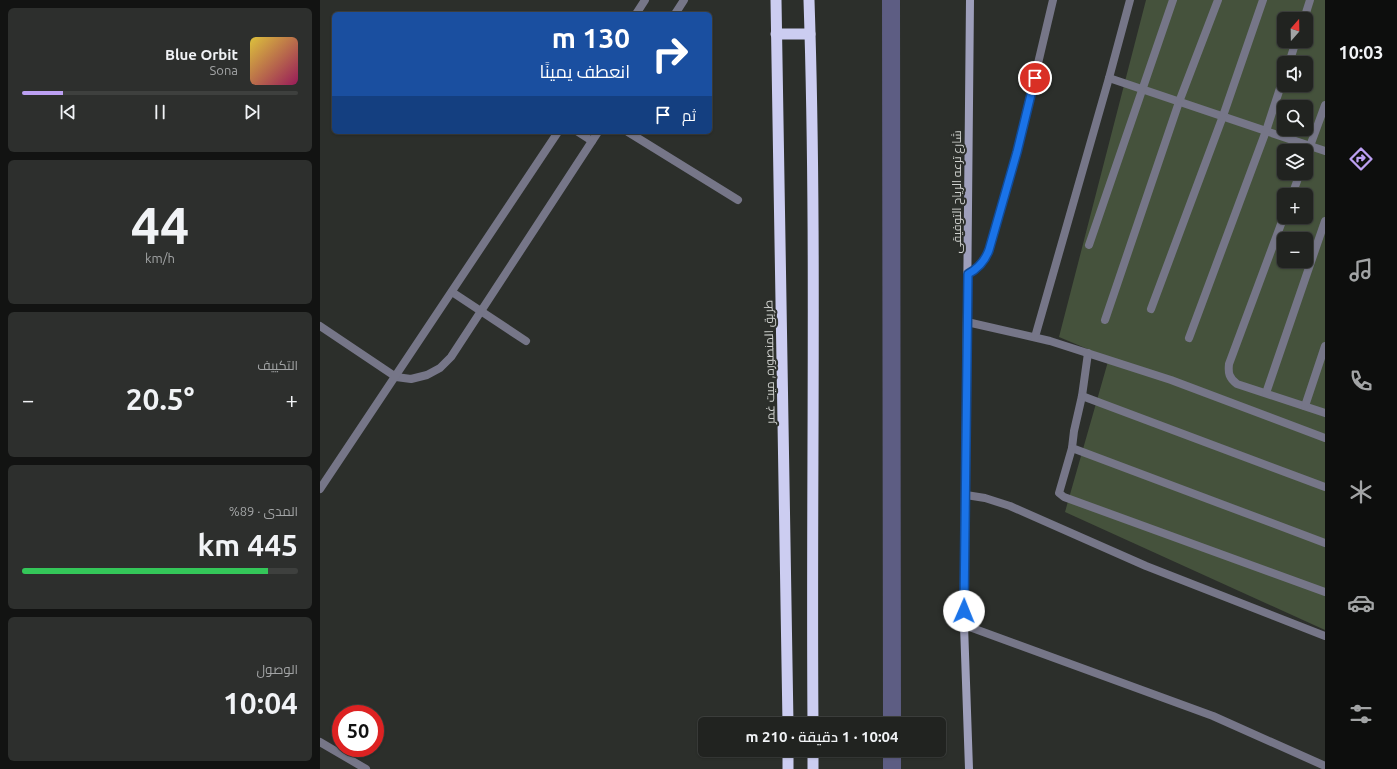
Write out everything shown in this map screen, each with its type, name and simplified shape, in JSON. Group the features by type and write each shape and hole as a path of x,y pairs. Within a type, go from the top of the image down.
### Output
{"highway":[{"name":"طريق المنصوره, ميت غمر","path":"776,0 788,717"},
{"path":"809,0 813,297 813,717"},
{"path":"776,34 810,34"},
{"path":"788,757 788,769"},
{"path":"813,757 813,769"}],"main road":[{"name":"شارع ترعه الرياح التوفيقى","path":"969,769 964,625 970,0"}],"street":[{"path":"637,12 645,0"},
{"path":"676,12 684,0"},
{"path":"968,274 979,267 987,256 989,250 1017,152 1053,0"},
{"path":"1035,337 1130,0"},
{"path":"1089,245 1173,0"},
{"path":"1105,320 1179,102 1218,0"},
{"path":"1151,309 1223,116 1263,0"},
{"path":"1306,12 1310,0"},
{"path":"1109,78 1304,144"},
{"path":"1189,338 1266,131 1279,92"},
{"path":"1311,144 1325,105"},
{"path":"320,489 557,134"},
{"path":"581,134 592,141"},
{"path":"320,326 396,377 411,379 427,375 440,368 451,357 597,134"},
{"path":"631,134 738,200"},
{"path":"1313,147 1325,151"},
{"path":"1266,393 1325,221"},
{"path":"1281,224 1229,364 1230,376 1231,380 1237,384 1325,413"},
{"path":"452,292 526,341"},
{"path":"967,322 1035,337 1088,353 1170,380 1325,438"},
{"path":"1304,406 1325,346"},
{"path":"1088,353 1082,396 1074,431 1072,448 1059,493 1064,497 1325,592"},
{"path":"1082,396 1325,487"},
{"path":"1072,448 1325,543"},
{"path":"966,495 985,498 1010,506 1146,566 1325,636"},
{"path":"964,625 1213,716 1325,766"},
{"path":"320,742 366,769"}],"green space":[{"path":"1146,0 1325,0 1325,630 1065,512 1109,358 1059,337"}],"waterway":[{"path":"891,0 892,717"},
{"path":"892,757 892,769"}],"route":[{"path":"964,611 968,274 979,267 987,256 1017,152 1035,78"}]}
